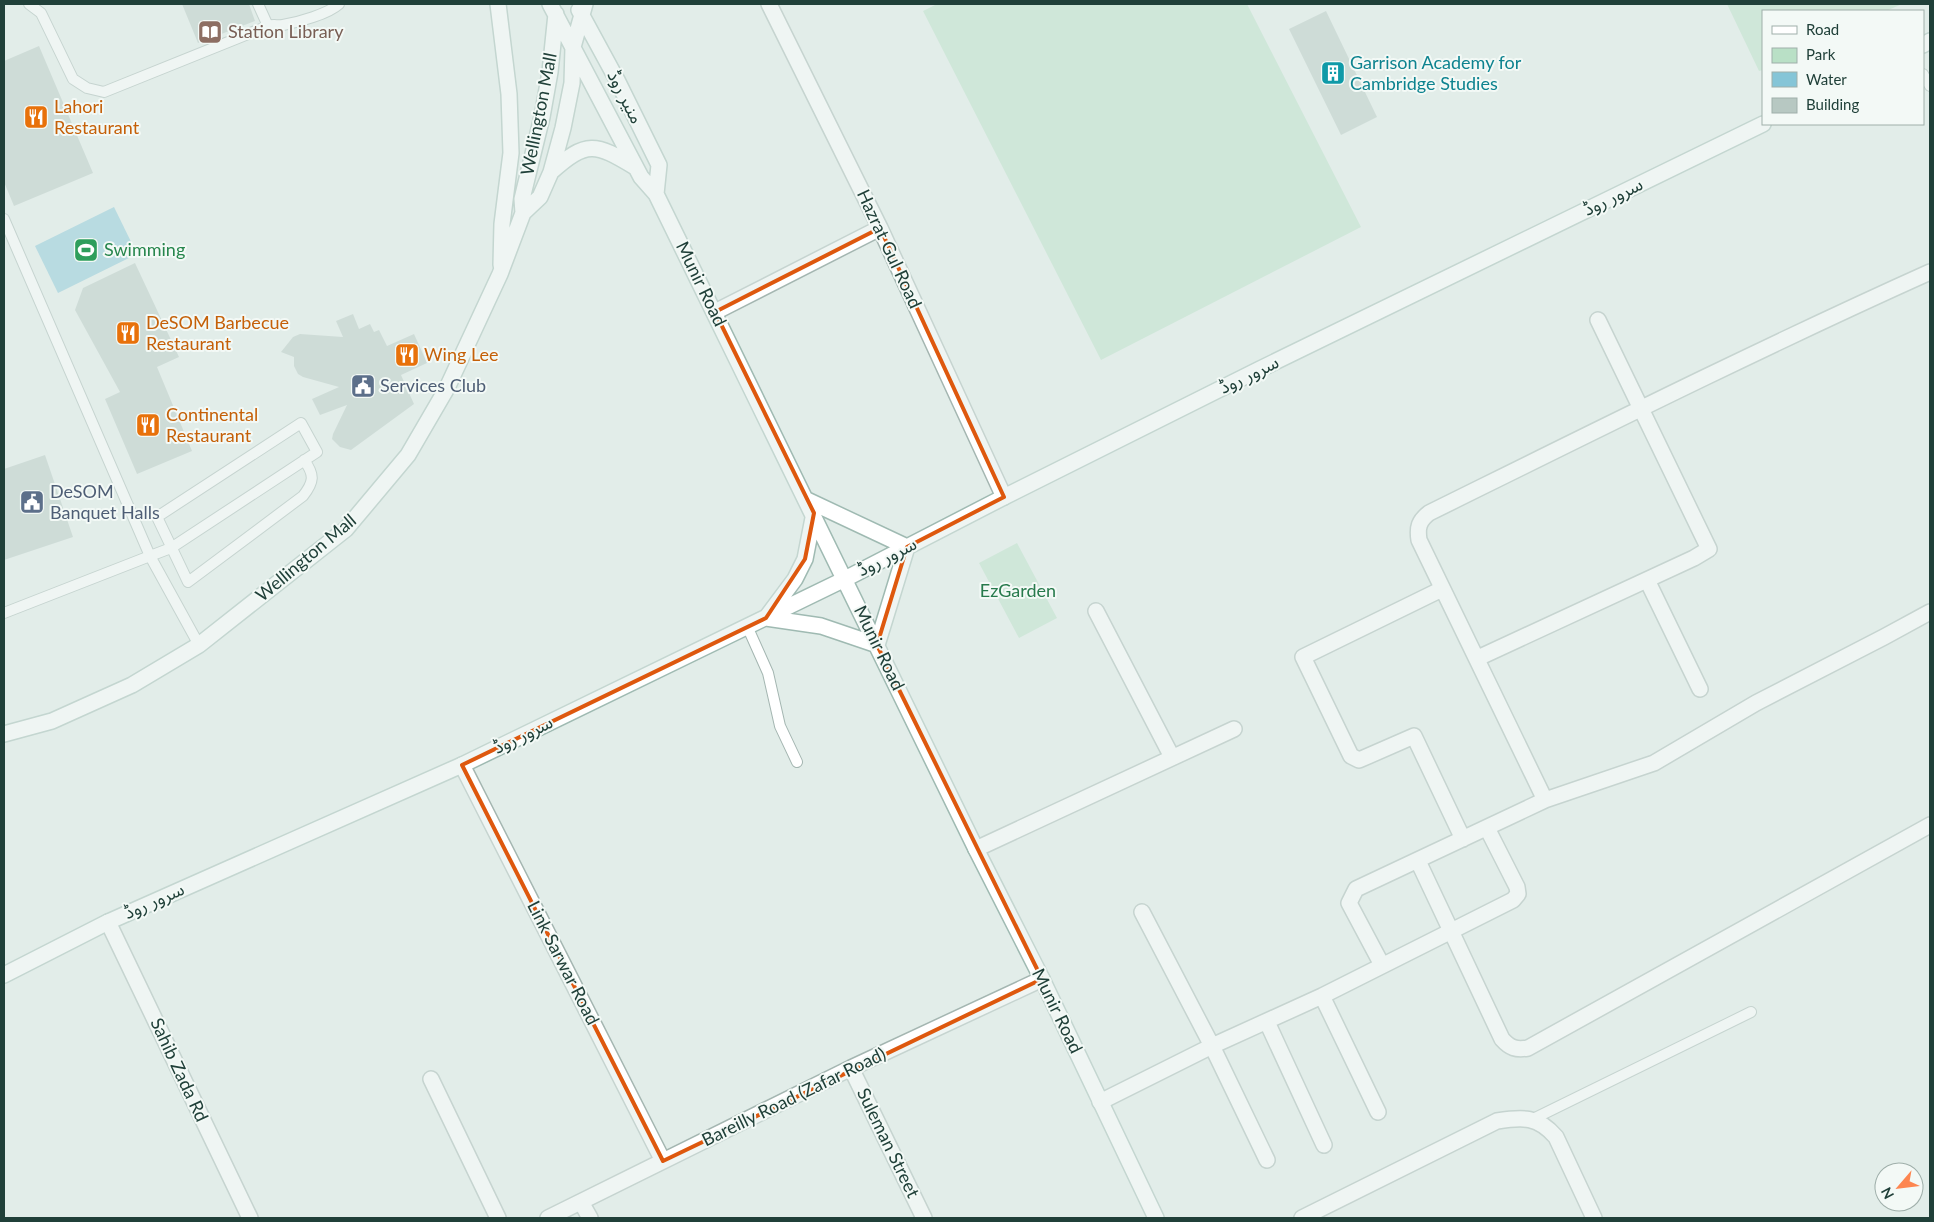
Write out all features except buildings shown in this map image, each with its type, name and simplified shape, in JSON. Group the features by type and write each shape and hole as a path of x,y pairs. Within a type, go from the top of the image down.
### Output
{"street":[{"path":"498,4 509,94 511,153 502,224 500,274"},
{"name":"Hazrat Gul Road","path":"770,4 880,228 1004,497"},
{"name":"Wellington Mall","path":"4,734 52,721 123,689 199,645 346,529 408,454 447,388 500,274 523,213 522,198 542,117 550,72 555,7"},
{"name":"Munir Road","path":"555,7 573,47 635,167 656,194 715,312 976,849 1042,979 1156,1218"},
{"name":"Wellington Mall","path":"523,213 540,197 551,172 563,128 572,83 573,47 580,7"},
{"name":"منیر روڈ","path":"580,7 659,164 656,194"},
{"name":"سرور روڈ","path":"4,975 108,922 462,765 766,618 1260,370 1762,124"},
{"path":"551,172 570,155 584,148 601,149 635,167"},
{"path":"715,312 880,228"},
{"path":"1545,800 1478,658 1419,540 1420,520 1428,513 1642,407 1930,272"},
{"path":"1478,658 1647,580 1709,549 1642,407 1598,320"},
{"path":"810,506 907,547 877,645 821,626 766,618 794,579 805,559 810,506"},
{"path":"1647,580 1700,689"},
{"path":"1442,589 1303,657 1351,756 1360,760 1414,736 1463,839"},
{"path":"1096,611 1172,757"},
{"path":"1382,965 1349,903 1356,889 1545,800 1654,763 1756,704 1930,612"},
{"path":"976,849 1234,728"},
{"name":"Link Sarwar Road","path":"462,765 663,1161"},
{"path":"1418,861 1502,1039 1509,1046 1518,1050 1528,1048 1930,825"},
{"path":"1100,1102 1212,1046 1322,996 1449,930 1513,900 1518,894 1516,887 1487,828"},
{"path":"1142,912 1212,1046 1267,1160"},
{"name":"Sahib Zada Rd","path":"108,922 250,1218"},
{"name":"Bareilly Road (Zafar Road)","path":"548,1218 851,1068 1042,979"},
{"path":"1322,996 1378,1112"},
{"path":"1267,1022 1324,1145"},
{"name":"Suleman Street","path":"851,1068 924,1218"},
{"path":"431,1079 498,1218"},
{"path":"1302,1218 1497,1121 1516,1118 1531,1120 1547,1127 1556,1137 1594,1218"},
{"path":"581,1202 590,1218"}],"lane":[{"path":"29,4 40,13 73,79 87,88 104,92 272,24 281,26 328,11 339,4"},
{"path":"258,4 268,26"},
{"path":"4,219 150,556 199,645"},
{"path":"4,613 171,548 304,460 317,452 301,423 156,517 171,548 188,582 303,496 311,486 312,475 304,460"},
{"path":"748,626 768,673 780,726 797,762"},
{"path":"1531,1120 1750,1012"}],"highlighted area":[{"path":"880,228 1004,497 907,547 877,645 1042,979 663,1161 462,765 766,618 805,559 814,513 715,312"}],"green space":[{"path":"937,4 1247,4 1361,227 1101,360 923,11"},
{"path":"1727,4 1902,4 1888,10 1762,10 1762,70 1759,71"},
{"name":"EzGarden","path":"1017,543 1057,618 1019,638 979,563"}],"water":[{"name":"Swimming","path":"114,207 137,254 58,293 35,246"}],"place":[{"name":"Station Library","path":"210,32"},
{"name":"Garrison Academy for Cambridge Studies","path":"1333,73"},
{"name":"Lahori Restaurant","path":"36,117"},
{"name":"Swimming","path":"86,250"},
{"name":"DeSOM Barbecue Restaurant","path":"128,333"},
{"name":"Wing Lee","path":"407,355"},
{"name":"Services Club","path":"363,386"},
{"name":"Continental Restaurant","path":"148,425"},
{"name":"DeSOM Banquet Halls","path":"32,502"}]}
